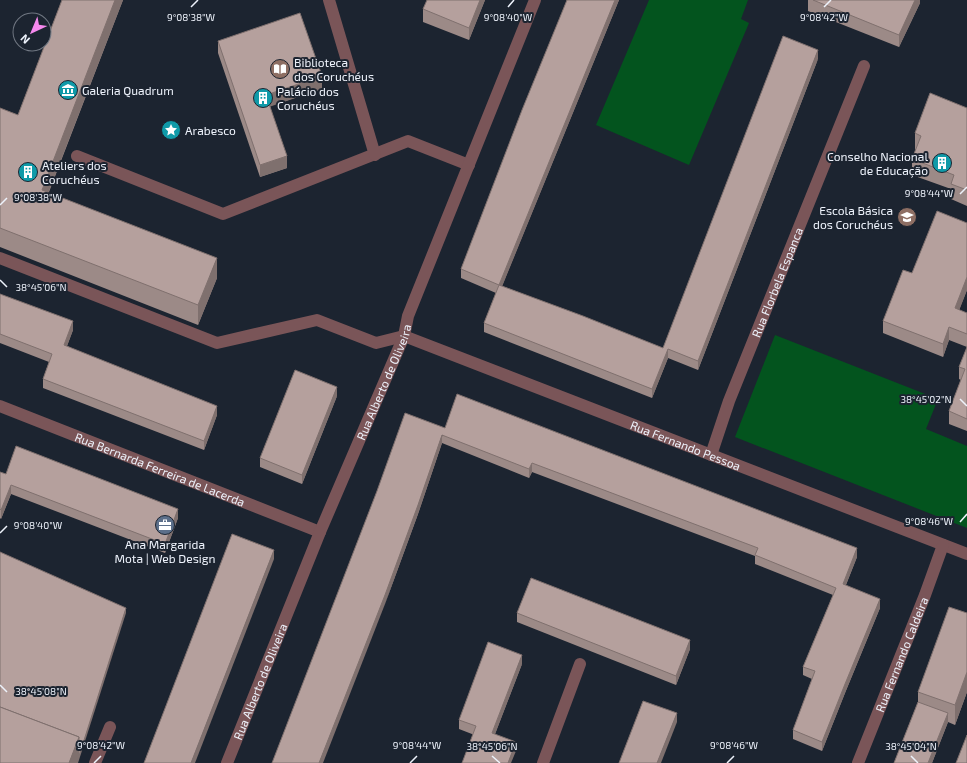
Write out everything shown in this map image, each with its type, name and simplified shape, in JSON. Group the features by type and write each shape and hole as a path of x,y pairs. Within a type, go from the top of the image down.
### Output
{"street":[{"path":"329,0 375,154"},
{"name":"Rua Alberto de Oliveira","path":"227,763 320,532 404,336 408,316 535,0"},
{"name":"Rua Florbela Espanca","path":"711,455 729,401 864,66"},
{"path":"77,156 224,214 408,141 469,165"},
{"path":"0,258 217,343 317,320 376,343 404,336"},
{"name":"Rua Fernando Pessoa","path":"404,336 967,554"},
{"name":"Rua Bernarda Ferreira de Lacerda","path":"0,406 320,532"},
{"name":"Rua Fernando Caldeira","path":"858,763 925,595 943,545"},
{"path":"543,763 580,664"},
{"path":"95,763 110,727"}],"green space":[{"path":"649,0 748,0 741,19 749,23 689,165 596,125"},
{"path":"775,335 938,399 926,429 967,446 967,528 735,437"}],"building":[{"name":"Ateliers dos Coruchéus","path":"62,0 115,0 42,190 217,258 198,305 0,228 0,108 18,115 42,52 52,52 52,26"},
{"path":"427,0 480,0 469,28 423,9"},
{"path":"567,0 615,0 499,285 461,269 522,110"},
{"path":"813,0 915,0 899,35"},
{"name":"Palácio dos Coruchéus","path":"300,13 322,76 266,95 287,156 260,165 218,41"},
{"path":"783,36 818,50 698,361 668,349 652,389 484,323 499,285 663,348"},
{"name":"Conselho Nacional de Educação","path":"930,93 967,108 967,190 951,184 954,175 912,159 921,136 915,133"},
{"path":"937,211 967,223 967,277 955,308 967,313 967,334 949,327 943,344 883,321 903,270 912,273"},
{"path":"0,294 73,321 64,345 217,406 204,441 43,379 52,354 0,334"},
{"path":"967,347 967,419 949,411 965,369 959,367"},
{"path":"295,370 337,387 302,475 260,458"},
{"path":"457,394 857,548 843,584 880,599 822,742 793,730 815,671 803,667 836,588 755,555 758,548 532,463 529,469 442,435 385,595 319,763 272,763 377,491 405,413 445,428"},
{"path":"16,446 178,509 165,544 11,485 1,510 0,472 6,474"},
{"path":"232,534 274,550 191,763 144,763"},
{"path":"0,552 126,608 79,756 79,737 0,707"},
{"path":"531,578 690,640 676,676 517,613"},
{"path":"949,607 967,613 967,672 955,705 918,692"},
{"path":"488,642 522,655 492,733 516,742 508,763 462,763 476,726 459,720"},
{"path":"643,701 677,713 657,763 619,763"},
{"path":"918,702 948,713 928,763 894,763"},
{"path":"0,707 79,737 69,763 0,763"},
{"path":"967,735 967,763 956,763"}],"place":[{"name":"Biblioteca dos Coruchéus","path":"280,69"},
{"name":"Galeria Quadrum","path":"68,90"},
{"name":"Palácio dos Coruchéus","path":"263,98"},
{"name":"Arabesco","path":"171,130"},
{"name":"Conselho Nacional de Educação","path":"942,163"},
{"name":"Ateliers dos Coruchéus","path":"28,172"},
{"name":"Escola Básica dos Coruchéus","path":"907,217"},
{"name":"Ana Margarida Mota | Web Design","path":"165,525"}]}
